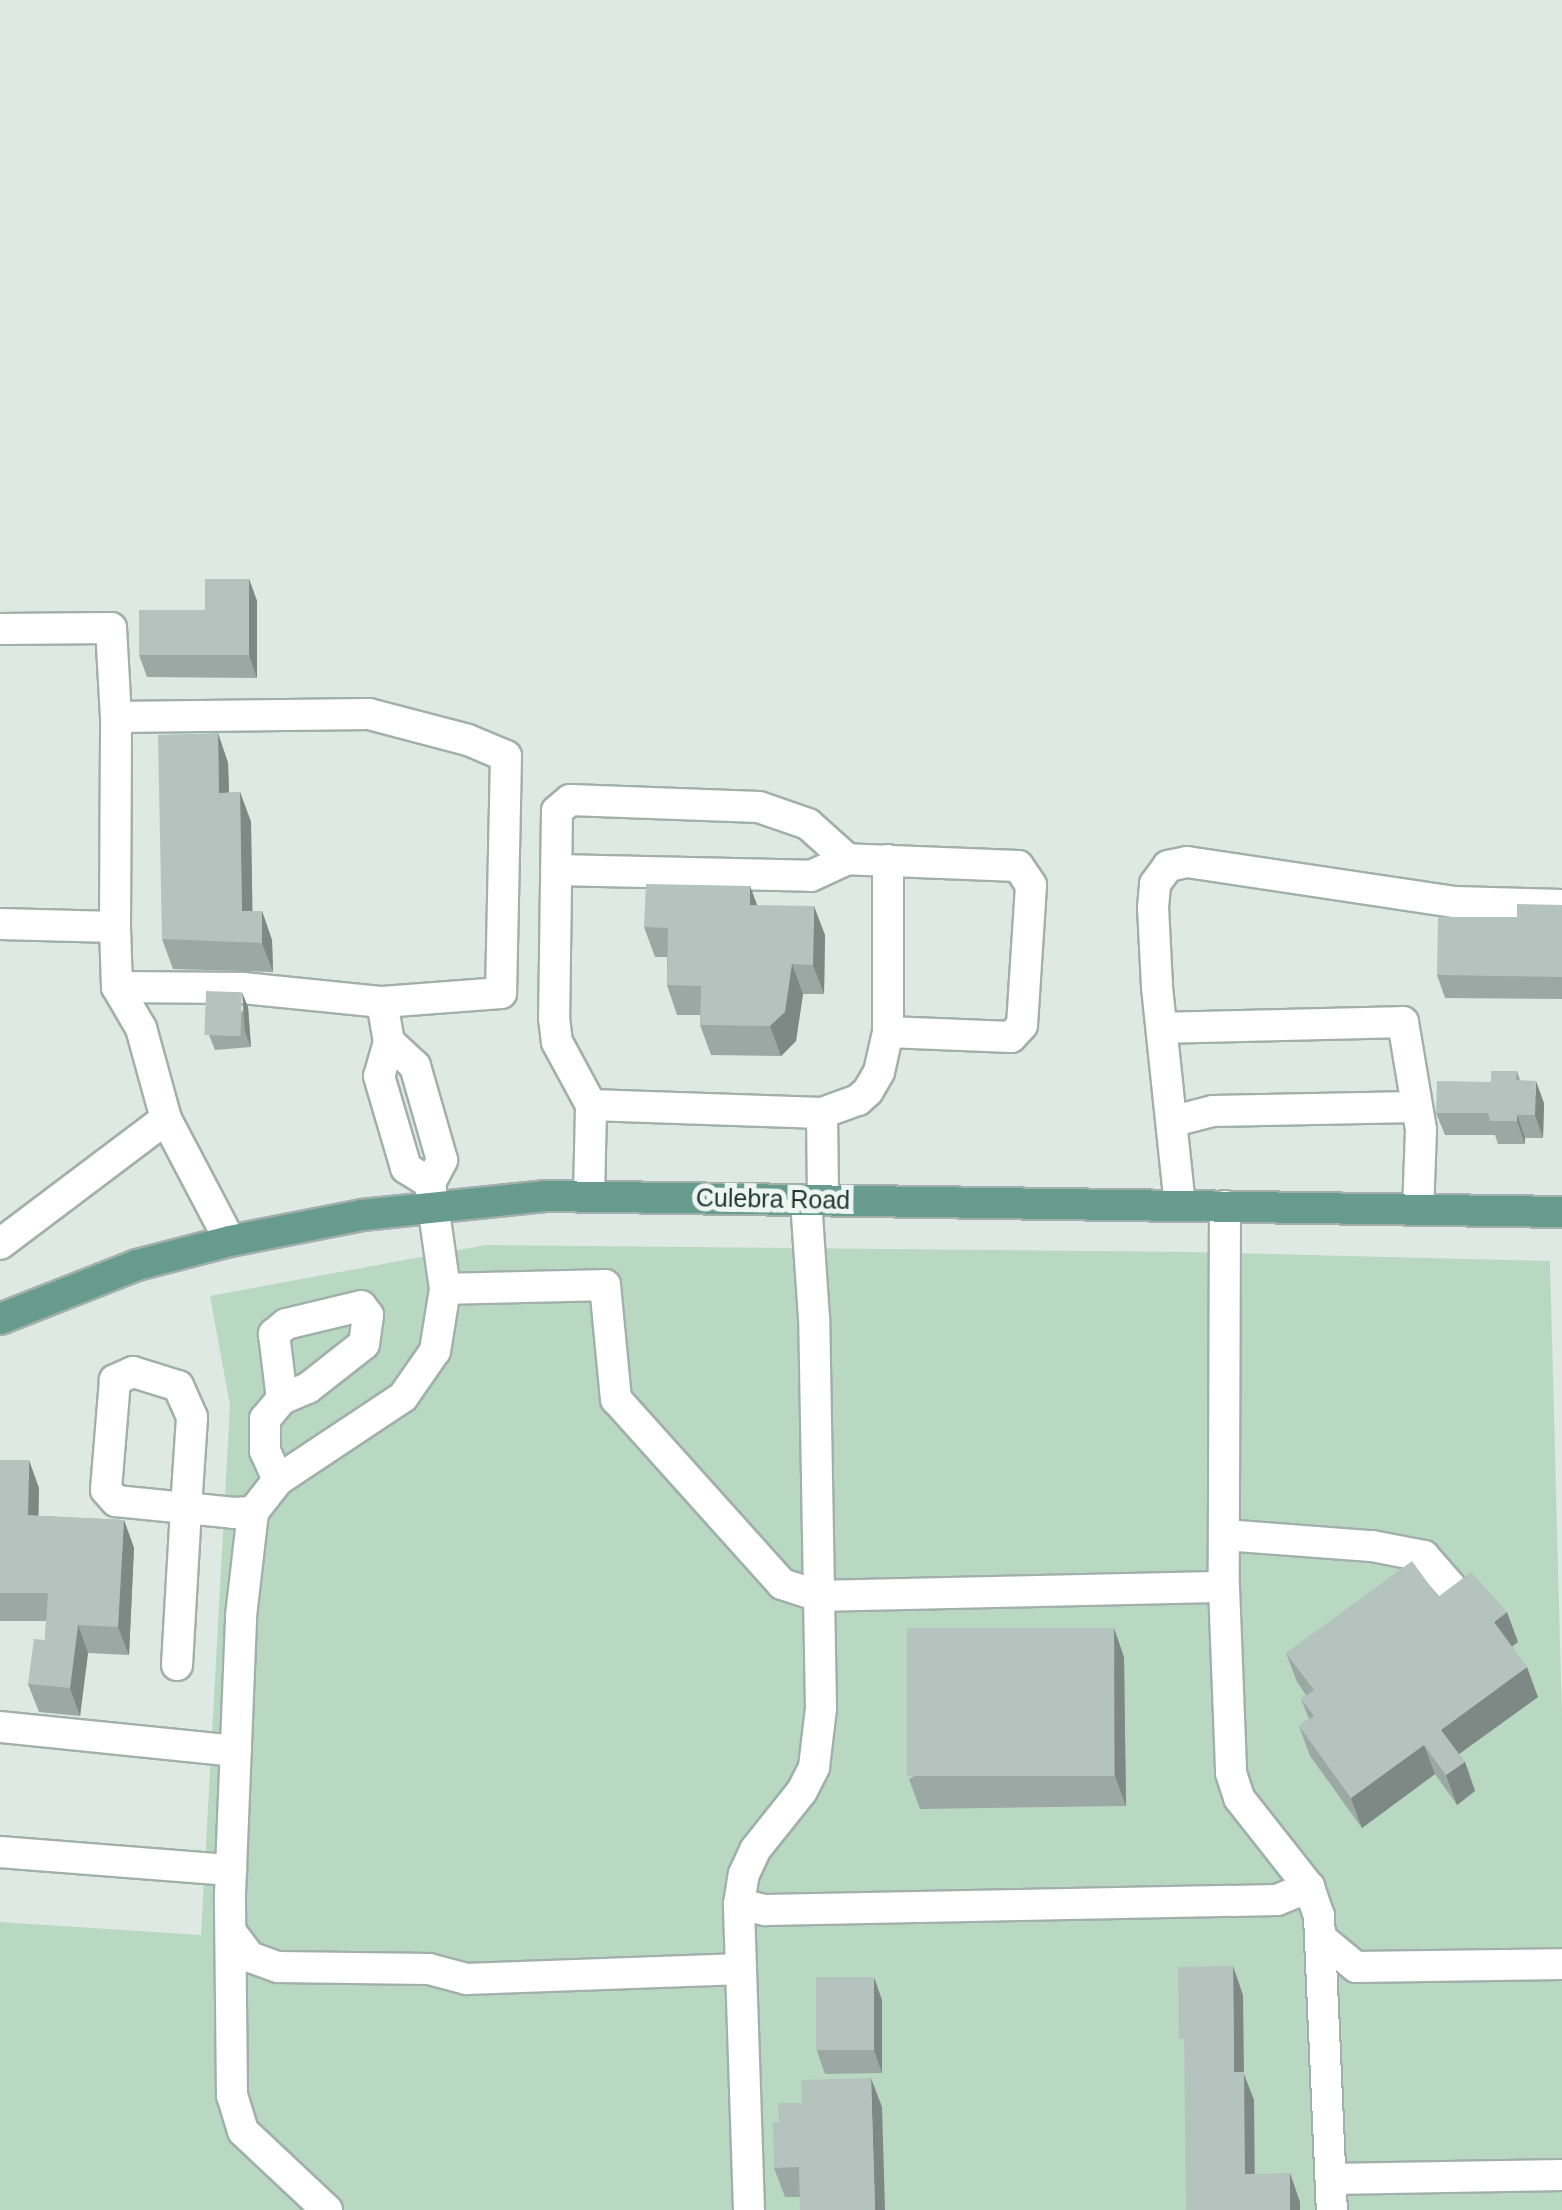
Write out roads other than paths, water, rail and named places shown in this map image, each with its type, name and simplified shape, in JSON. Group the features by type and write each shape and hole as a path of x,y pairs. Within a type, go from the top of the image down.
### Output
{"main road":[{"name":"Culebra Road","path":"0,1318 138,1265 230,1241 362,1215 433,1195 1562,1212"}],"lane":[{"path":"0,629 110,628 116,717 118,987 141,1028 166,1119 230,1241"},
{"path":"116,717 369,714 468,740 506,756 501,993 382,1002 243,988 118,987"},
{"path":"589,1196 591,1105 557,1042 557,812 570,800 759,807 808,824 847,859"},
{"path":"556,870 811,876 847,859 1018,866 1031,885 1022,1025 1010,1037 888,1032"},
{"path":"591,1105 822,1113 858,1100 879,1072 888,1032 888,860"},
{"path":"1180,1206 1153,908 1155,884 1168,866 1187,862 1456,902 1562,905"},
{"path":"0,924 115,928"},
{"path":"327,2210 243,2132 232,2096 231,1870 240,1616 253,1512 278,1480 404,1397 436,1351 445,1289 433,1195 406,1168 379,1076 389,1042 382,1002"},
{"path":"1162,1028 1402,1022 1420,1130 1418,1210"},
{"path":"1174,1122 1213,1111 1415,1108"},
{"path":"748,2210 739,1904 744,1874 755,1850 802,1791 814,1767 821,1708 814,1318 815,1200 822,1113"},
{"path":"0,1244 166,1119"},
{"path":"1225,1206 1224,1587 1231,1773 1239,1798 1308,1887 1322,1938 1332,2210"},
{"path":"445,1289 606,1286 616,1399 782,1584 820,1596 1224,1587"},
{"path":"177,1665 186,1508 192,1417 178,1386 133,1372 115,1380 106,1490 116,1501 186,1508 253,1512"},
{"path":"278,1480 263,1435 266,1418 282,1399"},
{"path":"1224,1535 1372,1546 1424,1556 1450,1586"},
{"path":"0,1727 236,1751"},
{"path":"0,1852 231,1870"},
{"path":"739,1904 766,1910 1277,1900 1308,1887"},
{"path":"231,1932 250,1957 278,1968 429,1970 467,1979 741,1969"},
{"path":"1322,1938 1356,1967 1562,1964"},
{"path":"1331,2179 1562,2174"}]}
